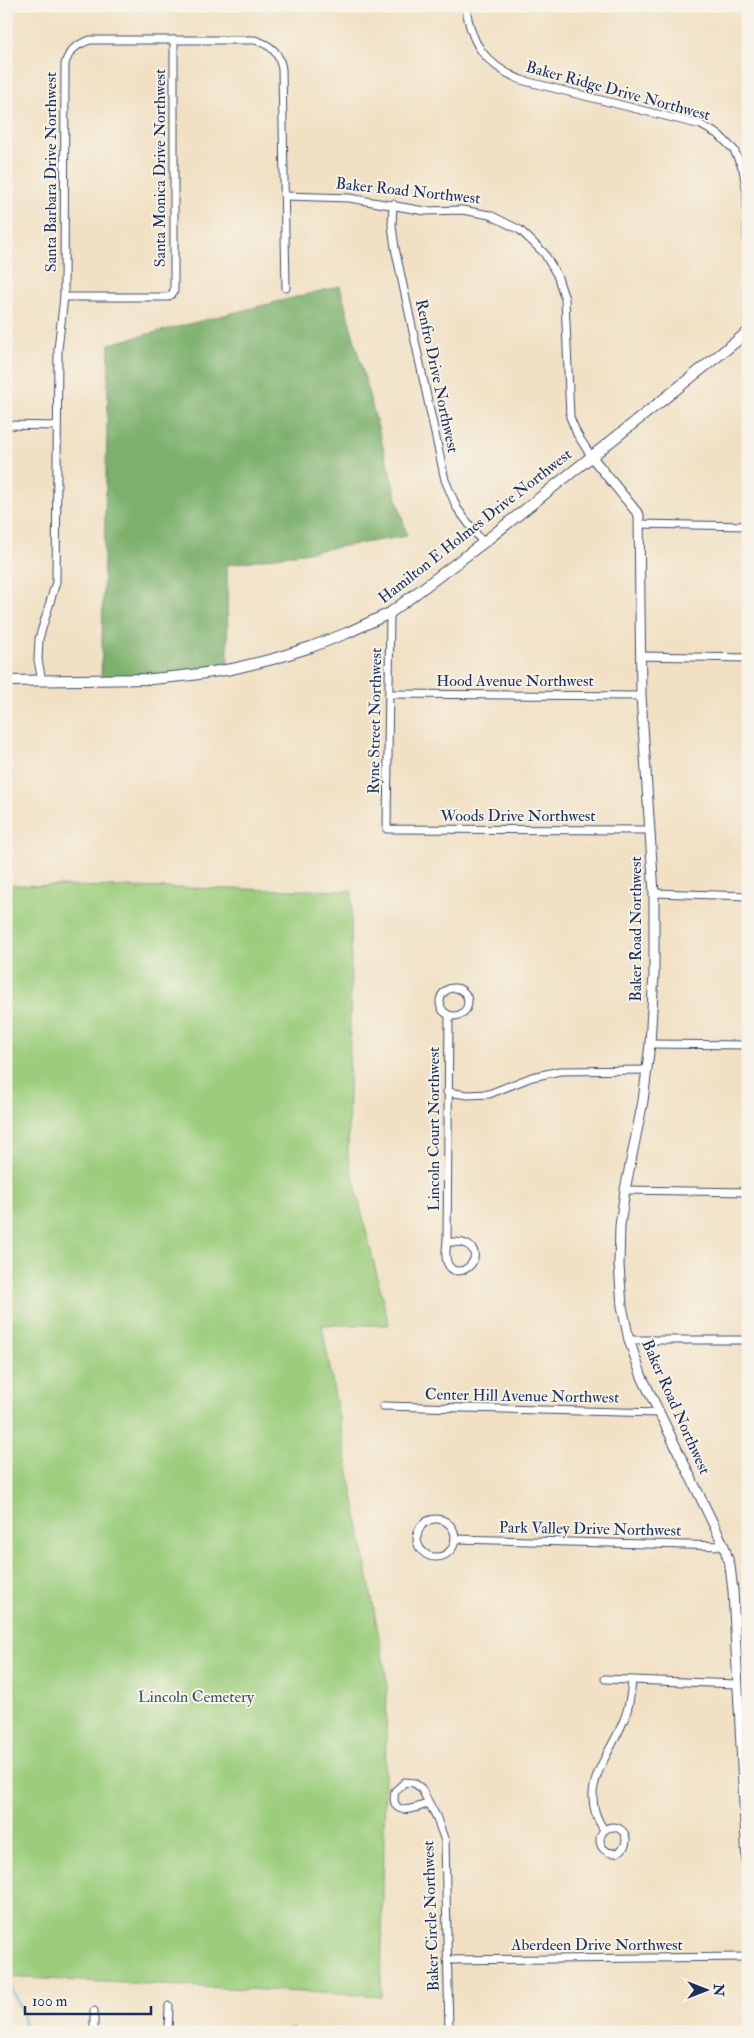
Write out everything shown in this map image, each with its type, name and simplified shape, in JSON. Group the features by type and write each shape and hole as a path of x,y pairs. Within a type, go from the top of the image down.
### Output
{"main road":[{"name":"Hamilton E Holmes Drive Northwest","path":"6,681 152,679 232,669 311,648 390,613 483,543 748,332"}],"street":[{"name":"Baker Ridge Drive Northwest","path":"466,6 468,24 477,46 492,64 506,73 521,80 701,125 719,135 734,150 743,169 747,193 748,332"},
{"name":"Santa Barbara Drive Northwest","path":"42,681 38,660 39,639 56,582 58,349 64,297 65,64 67,57 77,45 90,40 255,40 267,44 277,53 282,69 286,288"},
{"name":"Santa Monica Drive Northwest","path":"64,297 167,297 174,291 174,40"},
{"name":"Baker Road Northwest","path":"284,196 349,198 426,211 462,210 490,215 520,230 544,253 557,275 564,299 570,417 577,434 591,456 639,515 641,696 654,893 654,974 650,1044 643,1101 625,1190 620,1226 619,1266 622,1306 629,1340 642,1377 724,1546 730,1566 734,1590 738,1708 748,1881"},
{"name":"Renfro Drive Northwest","path":"393,204 392,226 395,248 445,480 457,508 483,543"},
{"path":"6,425 57,426"},
{"path":"639,524 748,526"},
{"name":"Ryne Street Northwest","path":"387,829 390,613"},
{"path":"640,656 748,658"},
{"name":"Hood Avenue Northwest","path":"389,694 641,696"},
{"name":"Woods Drive Northwest","path":"387,829 650,830"},
{"path":"654,893 748,896"},
{"path":"457,988 465,993 467,1006 461,1013 449,1015 442,1008 440,999 444,991 457,988"},
{"name":"Lincoln Court Northwest","path":"446,1242 449,1015"},
{"path":"650,1044 748,1045"},
{"path":"447,1092 468,1095 489,1094 532,1077 560,1072 647,1070"},
{"path":"625,1190 748,1192"},
{"path":"446,1242 464,1243 472,1249 474,1258 471,1266 463,1271 454,1270 450,1267 446,1259 446,1242"},
{"path":"629,1340 748,1340"},
{"name":"Center Hill Avenue Northwest","path":"384,1406 660,1412"},
{"path":"430,1520 442,1520 452,1528 455,1539 450,1551 439,1557 433,1557 422,1551 419,1546 418,1533 420,1528 430,1520"},
{"name":"Park Valley Drive Northwest","path":"455,1539 724,1546"},
{"path":"605,1679 737,1684"},
{"path":"604,1830 594,1810 595,1780 601,1761 616,1738 624,1720 630,1700 632,1680"},
{"path":"738,1708 748,1708"},
{"path":"414,1783 421,1788 428,1803 414,1809 404,1810 397,1804 395,1799 396,1791 401,1784 414,1783"},
{"name":"Baker Circle Northwest","path":"428,1803 442,1829 445,1841 449,2032"},
{"name":"Aberdeen Drive Northwest","path":"446,1960 748,1957"},
{"path":"168,2032 169,2006"},
{"path":"94,2011 94,2032"}],"green space":[{"path":"340,286 407,536 227,565 228,664 101,683 109,344"},
{"name":"Lincoln Cemetery","path":"6,885 352,891 348,1156 389,1325 322,1325 387,1681 381,1996 6,1977"}],"waterway":[{"path":"6,1980 23,2013 25,2032"}]}
